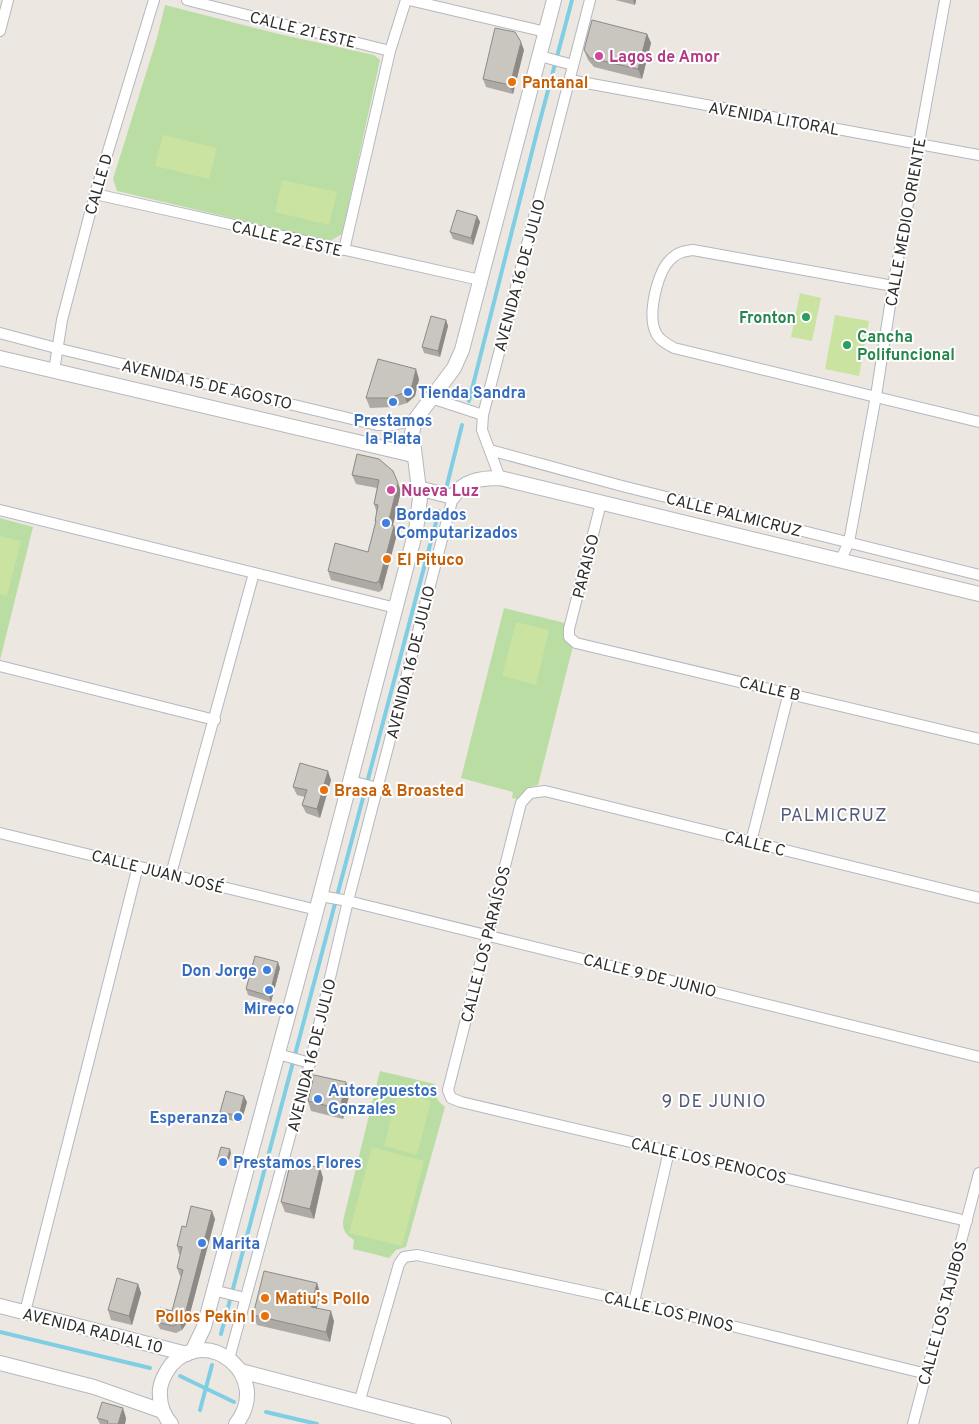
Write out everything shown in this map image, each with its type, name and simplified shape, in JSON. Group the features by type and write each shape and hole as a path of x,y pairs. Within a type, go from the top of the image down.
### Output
{"street":[{"path":"0,31 8,0"},
{"name":"CALLE D","path":"54,371 56,348 62,320 95,194 154,0"},
{"name":"CALLE 21 ESTE","path":"188,0 390,51"},
{"path":"344,250 390,51 407,0 546,32"},
{"path":"415,420 454,368 462,350 480,280 544,57 546,32 554,0"},
{"name":"AVENIDA 16 DE JULIO","path":"500,478 478,414 570,80 568,64 590,0"},
{"name":"CALLE MEDIO ORIENTE","path":"840,560 849,542 876,396 942,1"},
{"path":"544,57 568,64"},
{"name":"AVENIDA LITORAL","path":"570,80 979,155"},
{"name":"CALLE 22 ESTE","path":"95,194 480,280"},
{"path":"893,286 693,250 682,252 673,257 661,273 656,292 653,318 654,328 657,335 674,348 979,422"},
{"name":"AVENIDA 15 DE AGOSTO","path":"0,333 377,425 392,426 415,420"},
{"name":"AVENIDA 15 DE AGOSTO","path":"0,358 413,455"},
{"path":"431,398 478,414"},
{"name":"AVENIDA 16 DE JULIO","path":"189,1353 204,1327 218,1291 282,1055 317,910 324,896 354,782 416,530 420,498 413,455 412,433 415,420"},
{"name":"CALLE PALMICRUZ","path":"490,450 622,486 979,575"},
{"path":"418,488 451,497 459,489 471,482 485,478 500,478"},
{"name":"CALLE PALMICRUZ","path":"500,478 979,594"},
{"name":"AVENIDA 16 DE JULIO","path":"229,1359 241,1297 310,1063 345,900 451,497"},
{"name":"PARAISO","path":"569,629 601,503"},
{"path":"0,510 396,608"},
{"path":"170,874 215,720 254,574"},
{"name":"CALLE B","path":"569,629 569,636 576,643 979,739"},
{"path":"0,666 215,720"},
{"path":"751,842 788,692"},
{"path":"354,782 375,788"},
{"name":"CALLE C","path":"530,793 546,792 979,898"},
{"name":"CALLE LOS PARAÍSOS","path":"451,1098 448,1090 521,803 530,793"},
{"name":"CALLE JUAN JOSÉ","path":"0,833 317,910"},
{"path":"25,1312 138,866"},
{"name":"CALLE 9 DE JUNIO","path":"324,896 979,1058"},
{"path":"282,1055 310,1063"},
{"name":"CALLE LOS PENOCOS","path":"451,1098 461,1102 967,1221"},
{"path":"634,1302 669,1151"},
{"name":"CALLE LOS TAJIBOS","path":"913,1424 979,1174"},
{"name":"CALLE LOS PINOS","path":"359,1403 398,1264 404,1257 417,1255 634,1302 926,1374"},
{"path":"218,1291 241,1297"},
{"name":"AVENIDA RADIAL 10","path":"0,1306 189,1353 213,1352"},
{"path":"204,1327 213,1352 229,1359 241,1371 246,1383 248,1397 245,1411 236,1424"},
{"path":"171,1424 162,1411 160,1398 161,1384 166,1371 175,1361 189,1353"},
{"path":"0,1363 94,1387 162,1411"},
{"path":"241,1371 444,1424"}],"green space":[{"path":"165,5 279,34 374,55 380,60 342,234 330,241 117,191 113,179 157,38"},
{"path":"163,135 217,148 209,179 155,166"},
{"path":"282,180 337,192 329,225 275,212"},
{"name":"Fronton","path":"800,293 821,298 812,341 791,337"},
{"name":"Cancha Polifuncional","path":"835,315 869,321 859,376 825,369"},
{"path":"0,518 33,527 0,660"},
{"path":"0,536 21,541 7,596 0,594"},
{"path":"504,608 565,623 564,631 573,646 538,785 527,789 519,799 512,798 513,792 461,778"},
{"path":"516,622 549,630 536,685 502,676"},
{"path":"380,1071 435,1084 436,1097 445,1107 406,1247 396,1250 389,1258 353,1249 354,1240 345,1232 343,1224"},
{"path":"398,1092 431,1101 417,1155 384,1146"},
{"path":"372,1147 424,1161 402,1246 349,1233"}],"building":[{"path":"592,20 647,34 638,69 590,58 584,50"},
{"path":"495,28 515,32 521,42 510,85 483,79"},
{"path":"457,210 477,216 471,238 450,232"},
{"path":"431,316 446,320 438,351 422,347"},
{"path":"378,359 416,369 412,386 403,393 390,398 366,398"},
{"path":"357,454 379,459 393,471 398,483 388,524 394,526 379,581 376,583 328,571 335,543 368,552 376,521 378,505 374,504 379,480 352,475"},
{"path":"300,763 328,771 317,809 302,805 307,790 293,787"},
{"path":"255,956 278,962 269,996 246,989"},
{"path":"314,1075 346,1082 340,1109 308,1101"},
{"path":"226,1091 244,1096 239,1116 220,1112"},
{"path":"221,1147 230,1149 226,1164 217,1161"},
{"path":"291,1161 320,1168 310,1209 281,1202"},
{"path":"191,1206 212,1211 185,1314 180,1322 173,1326 157,1322 160,1308 172,1311 183,1270 177,1268 182,1247 177,1246 182,1226 186,1227"},
{"path":"264,1271 317,1283 311,1307 331,1311 326,1332 253,1315"},
{"path":"117,1278 138,1284 129,1316 108,1310"},
{"path":"102,1402 123,1408 118,1424 107,1424 108,1421 97,1418"}],"waterway":[{"path":"469,401 572,0"},
{"path":"447,485 462,425"},
{"path":"221,1334 439,511"},
{"path":"0,1332 150,1368"},
{"path":"200,1410 212,1365"},
{"path":"180,1376 234,1402"},
{"path":"266,1412 317,1424"}],"place":[{"name":"Lagos de Amor","path":"599,56"},
{"name":"Pantanal","path":"512,82"},
{"name":"Fronton","path":"806,317"},
{"name":"Cancha Polifuncional","path":"847,345"},
{"name":"Tienda Sandra","path":"408,392"},
{"name":"Prestamos la Plata","path":"393,402"},
{"name":"Nueva Luz","path":"391,490"},
{"name":"Bordados Computarizados","path":"386,523"},
{"name":"El Pituco","path":"387,559"},
{"name":"Brasa & Broasted","path":"324,790"},
{"name":"Don Jorge","path":"267,970"},
{"name":"Mireco","path":"269,990"},
{"name":"Autorepuestos Gonzales","path":"318,1099"},
{"name":"Esperanza","path":"238,1117"},
{"name":"Prestamos Flores","path":"223,1162"},
{"name":"Marita","path":"202,1243"},
{"name":"Matiu's Pollo","path":"265,1298"},
{"name":"Pollos Pekin I","path":"265,1316"}],"district":[{"name":"PALMICRUZ","path":"834,815"},
{"name":"9 DE JUNIO","path":"714,1101"}]}
